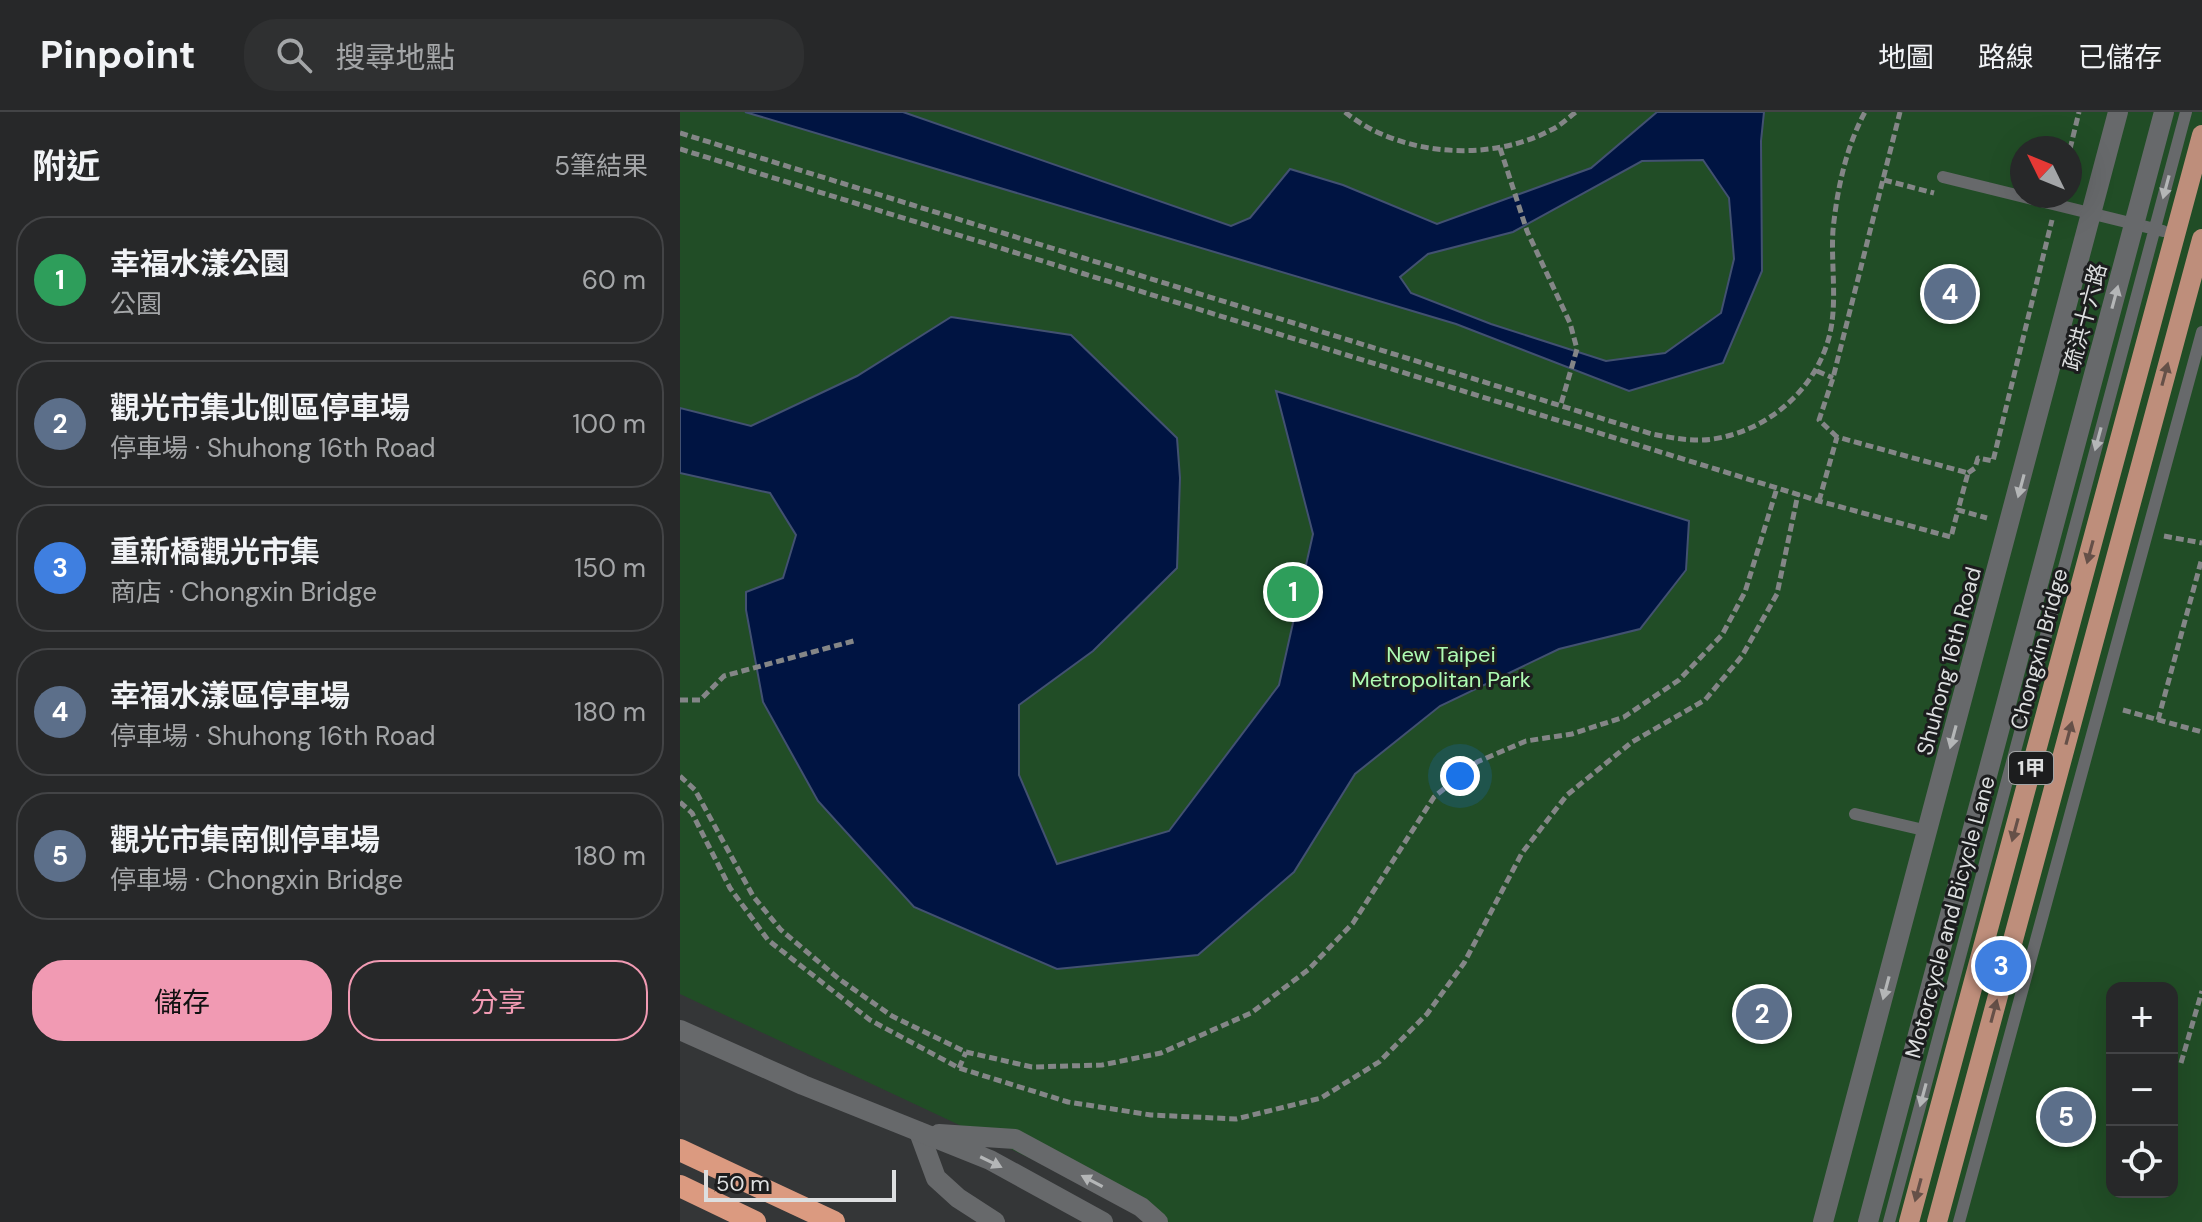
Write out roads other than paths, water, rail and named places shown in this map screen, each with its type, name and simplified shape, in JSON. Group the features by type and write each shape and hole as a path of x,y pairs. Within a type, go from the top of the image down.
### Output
{"highway":[{"path":"680,1150 834,1222"},
{"path":"680,1186 755,1222"}],"main road":[{"name":"Chongxin Bridge","path":"1909,1222 2202,135"},
{"name":"1甲","path":"1937,1222 2202,239"},
{"path":"2177,329 2202,269"}],"street":[{"name":"Shuhong 16th Road","path":"1823,1222 2118,112"},
{"path":"1868,1222 2164,112"},
{"path":"680,1030 803,1085 990,1160 1103,1222"},
{"path":"919,1132 936,1178 958,1198 995,1222"},
{"path":"919,1132 1015,1139 1141,1207 1158,1222"}],"lane":[{"name":"Motorcycle and Bicycle Lane","path":"1889,1222 2186,112"},
{"path":"1943,177 2163,231"},
{"path":"1959,1222 2202,332"},
{"path":"1855,814 1928,831"}],"water":[{"path":"745,112 903,112 1231,226 1250,218 1290,169 1343,185 1437,224 1591,168 1657,112 1764,112 1761,141 1762,271 1723,363 1629,391 1456,324","holes":["1703,160 1729,198 1734,259 1721,313 1665,353 1606,361 1491,324 1411,293 1400,277 1428,254 1513,232 1642,161"]},
{"path":"951,317 1071,335 1177,438 1180,478 1177,568 1093,651 1019,705 1019,775 1057,864 1169,831 1279,685 1313,534 1276,391 1689,521 1686,570 1640,629 1559,649 1440,706 1355,774 1294,872 1198,955 1057,969 914,907 818,801 763,702 746,610 746,592 783,578 796,535 770,493 680,473 680,408 751,426 857,376"}],"place":[{"name":"幸福水漾區停車場","path":"1950,294"},
{"name":"幸福水漾公園","path":"1293,592"},
{"name":"重新橋觀光市集","path":"2001,966"},
{"name":"觀光市集北側區停車場","path":"1762,1014"},
{"name":"觀光市集南側停車場","path":"2066,1117"}],"park label":[{"name":"New Taipei Metropolitan Park","path":"1441,666"}]}
